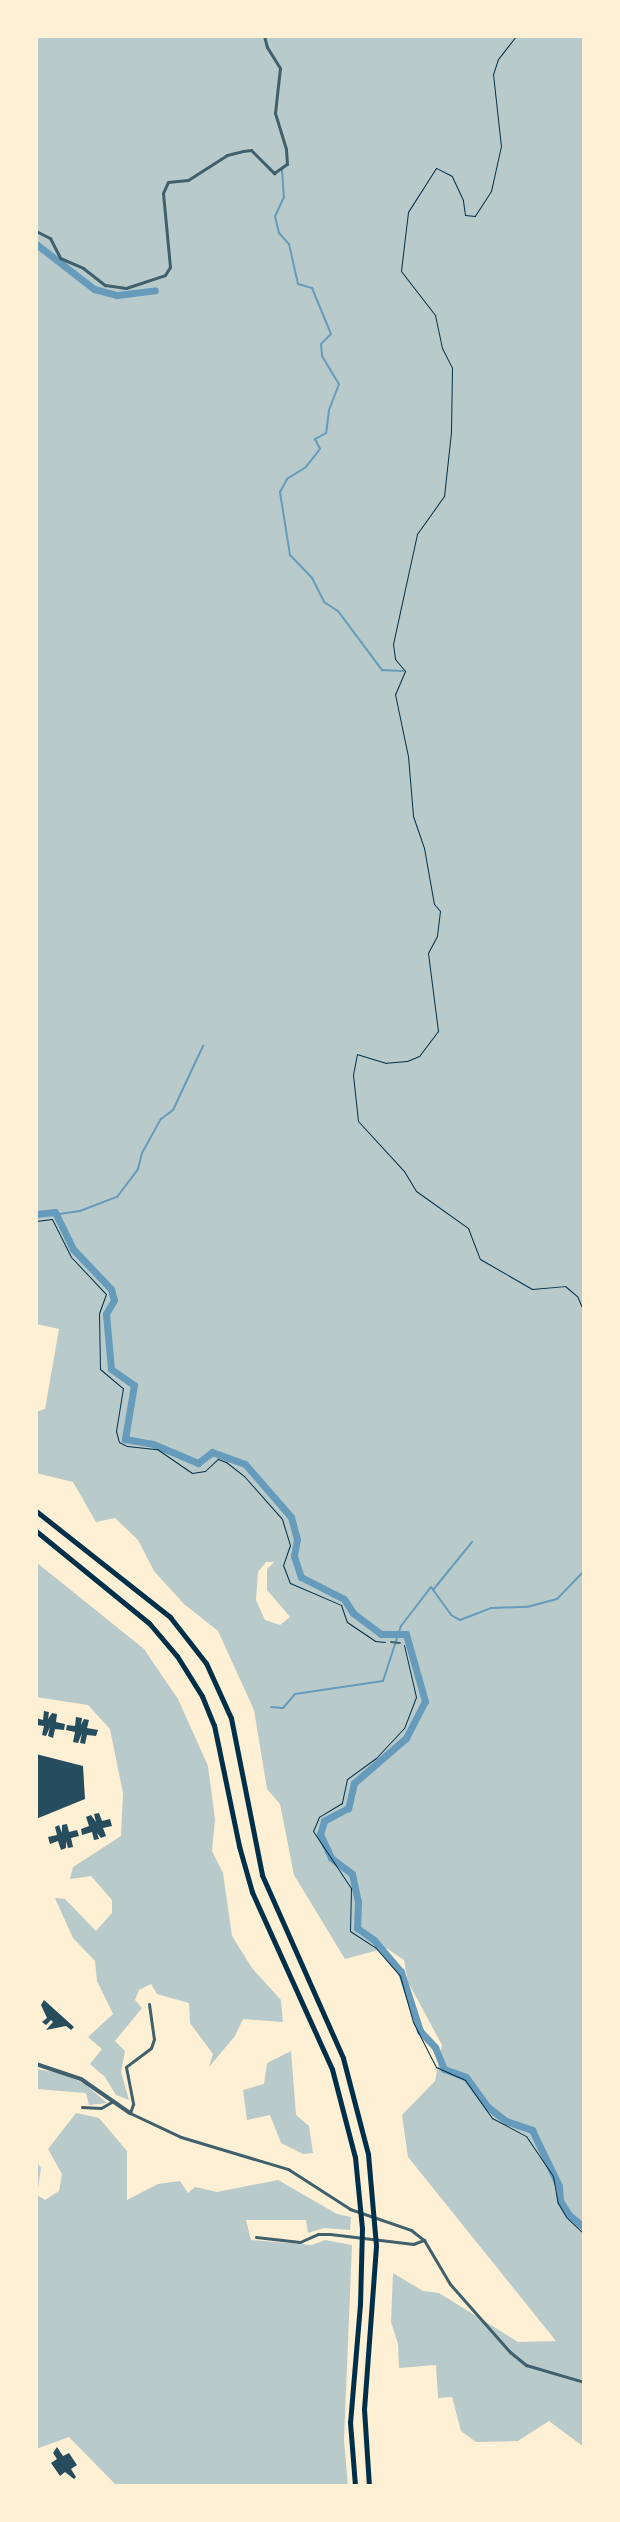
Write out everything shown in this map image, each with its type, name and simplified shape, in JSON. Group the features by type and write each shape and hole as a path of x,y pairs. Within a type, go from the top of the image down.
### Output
{"highway":[{"path":"36,1511 164,1611 210,1670 236,1739 265,1883 334,2034 362,2127 375,2207 374,2306 364,2409 369,2486"},
{"path":"36,1531 149,1623 183,1663 202,1696 214,1725 252,1892 327,2056 349,2129 360,2201 360,2304 350,2414 355,2486"}],"street":[{"path":"36,231 50,238 60,258 83,268 105,285 126,288 165,275 170,267 163,193 168,182 194,178 227,155 243,151 251,150 274,173 287,164 286,149 275,113 280,68 264,36"},
{"path":"391,1642 400,1643"},
{"path":"130,2113 133,2104 126,2067 151,2048 154,2039 149,2004"},
{"path":"36,2064 65,2071 130,2113 181,2137 288,2169 350,2209 393,2222 424,2240 450,2284 510,2352 526,2365 584,2382"},
{"path":"82,2107 101,2108 113,2101"},
{"path":"256,2237 300,2242 318,2234 330,2234 413,2244 424,2240"}],"path":[{"path":"516,36 498,59 493,74 501,146 491,191 475,216 465,215 463,200 452,176 436,168 408,212 401,271 435,315 442,348 452,368 451,432 444,496 417,534 393,644 395,659 405,671 395,694 398,720 404,731 413,816 424,848 434,904 440,911 437,936 428,953 438,1031 431,1044 407,1061 386,1063 357,1054 353,1075 358,1121 404,1171 416,1191 468,1228 480,1259 532,1289 565,1286 577,1296 584,1312"},
{"path":"36,1221 52,1219 71,1257 106,1294 99,1313 100,1369 123,1388 116,1431 119,1442 127,1446 157,1449 192,1473 205,1471 218,1459 226,1462 244,1476 282,1519 290,1545 283,1565 290,1583 341,1605 347,1622 375,1641 391,1642"},
{"path":"400,1643 404,1643 416,1697 404,1728 376,1758 347,1779 340,1807 319,1817 313,1831 351,1888 350,1931 375,1947 400,1976 413,2022 436,2067 465,2080 492,2118 526,2136 553,2176 558,2203 566,2217 584,2234"}],"shaded area":[{"path":"36,36 584,36 584,2447 549,2421 518,2441 476,2442 461,2431 452,2397 438,2398 436,2365 399,2368 398,2344 391,2322 393,2273 423,2291 439,2293 518,2342 556,2341 408,2157 402,2115 435,2081 442,2045 408,1982 404,1960 386,1948 345,1959 294,1875 280,1804 267,1789 254,1710 218,1631 184,1604 154,1571 138,1540 115,1518 96,1522 73,1482 36,1473 36,1412 45,1409 59,1329 36,1324","holes":["266,1562 274,1562 267,1569 267,1590 290,1617 280,1625 265,1620 256,1600 258,1572"]},
{"path":"36,1562 144,1649 178,1699 208,1766 215,1819 212,1851 223,1873 232,1936 252,1968 281,2000 283,2022 243,2019 235,2036 209,2067 213,2054 190,2023 189,2003 157,1994 151,1984 139,1990 135,2000 142,2008 115,2041 125,2051 121,2072 129,2100 116,2095 105,2077 90,2064 102,2049 88,2037 113,2014 97,1981 95,1961 73,1938 55,1898 65,1899 96,1931 112,1913 112,1900 91,1876 70,1879 73,1867 121,1836 123,1793 110,1729 88,1705 36,1697"},
{"path":"291,2051 296,2115 309,2126 313,2153 303,2154 281,2143 270,2115 247,2120 243,2090 264,2084 267,2063"},
{"path":"36,2069 62,2073 85,2084 107,2103 89,2105 86,2093 36,2089"},
{"path":"76,2113 99,2118 127,2151 127,2200 158,2184 180,2181 188,2193 195,2187 217,2192 278,2180 337,2214 351,2217 350,2230 324,2228 308,2233 306,2220 246,2220 251,2240 312,2245 325,2240 352,2245 344,2440 348,2486 117,2486 69,2437 36,2449 36,2161 41,2168 37,2195 45,2200 59,2191 62,2174 48,2149"}],"building":[{"path":"44,1711 49,1712 48,1719 52,1713 57,1714 56,1722 65,1724 64,1730 55,1729 53,1738 48,1736 50,1727 46,1736 42,1735 44,1726 36,1725 36,1718 43,1720"},
{"path":"76,1717 82,1718 81,1725 84,1719 89,1720 87,1728 98,1730 96,1736 87,1735 85,1744 80,1743 82,1733 78,1743 73,1742 75,1732 66,1730 67,1725 75,1726"},
{"path":"36,1754 83,1766 85,1799 36,1819"},
{"path":"99,1813 102,1821 110,1819 112,1826 103,1828 106,1836 101,1838 97,1833 99,1839 94,1840 92,1832 82,1835 81,1829 89,1826 86,1817 91,1815 96,1822 94,1814"},
{"path":"67,1824 69,1832 77,1830 79,1836 71,1838 73,1847 68,1848 66,1841 66,1848 61,1850 58,1841 50,1844 48,1837 57,1835 55,1827 59,1825 62,1833 62,1825"},
{"path":"44,2000 74,2027 71,2030 66,2026 46,2030 53,2022 51,2020 46,2025 42,2022 47,2018 41,2005"},
{"path":"57,2447 63,2456 69,2453 77,2465 71,2469 76,2477 74,2479 65,2472 60,2476 51,2463 57,2459 53,2453"}],"waterway":[{"path":"282,170 284,197 275,216 279,233 289,244 298,284 312,288 331,334 321,344 322,356 339,384 329,410 326,433 315,439 320,449 306,467 287,479 280,492 290,555 312,578 324,602 338,611 382,670 403,671"},
{"path":"36,244 94,289 117,295 155,290"},
{"path":"59,1214 80,1211 117,1197 138,1169 142,1153 161,1119 173,1110 203,1046"},
{"path":"36,1214 55,1212 73,1249 111,1289 114,1300 106,1314 111,1369 134,1385 125,1439 153,1444 198,1463 212,1452 245,1464 291,1517 297,1539 294,1556 301,1577 344,1599 353,1613 381,1634 406,1634 425,1701 406,1738 354,1783 348,1808 324,1821 320,1834 331,1858 352,1874 358,1902 357,1928 374,1940 401,1972 420,2031 435,2047 444,2069 466,2077 488,2107 506,2121 532,2130 559,2186 560,2201 569,2215 584,2227"},
{"path":"433,1590 472,1542"},
{"path":"271,1707 283,1708 295,1694 383,1681 401,1626 431,1587 451,1615 460,1620 491,1608 527,1607 557,1599 584,1571"}]}
